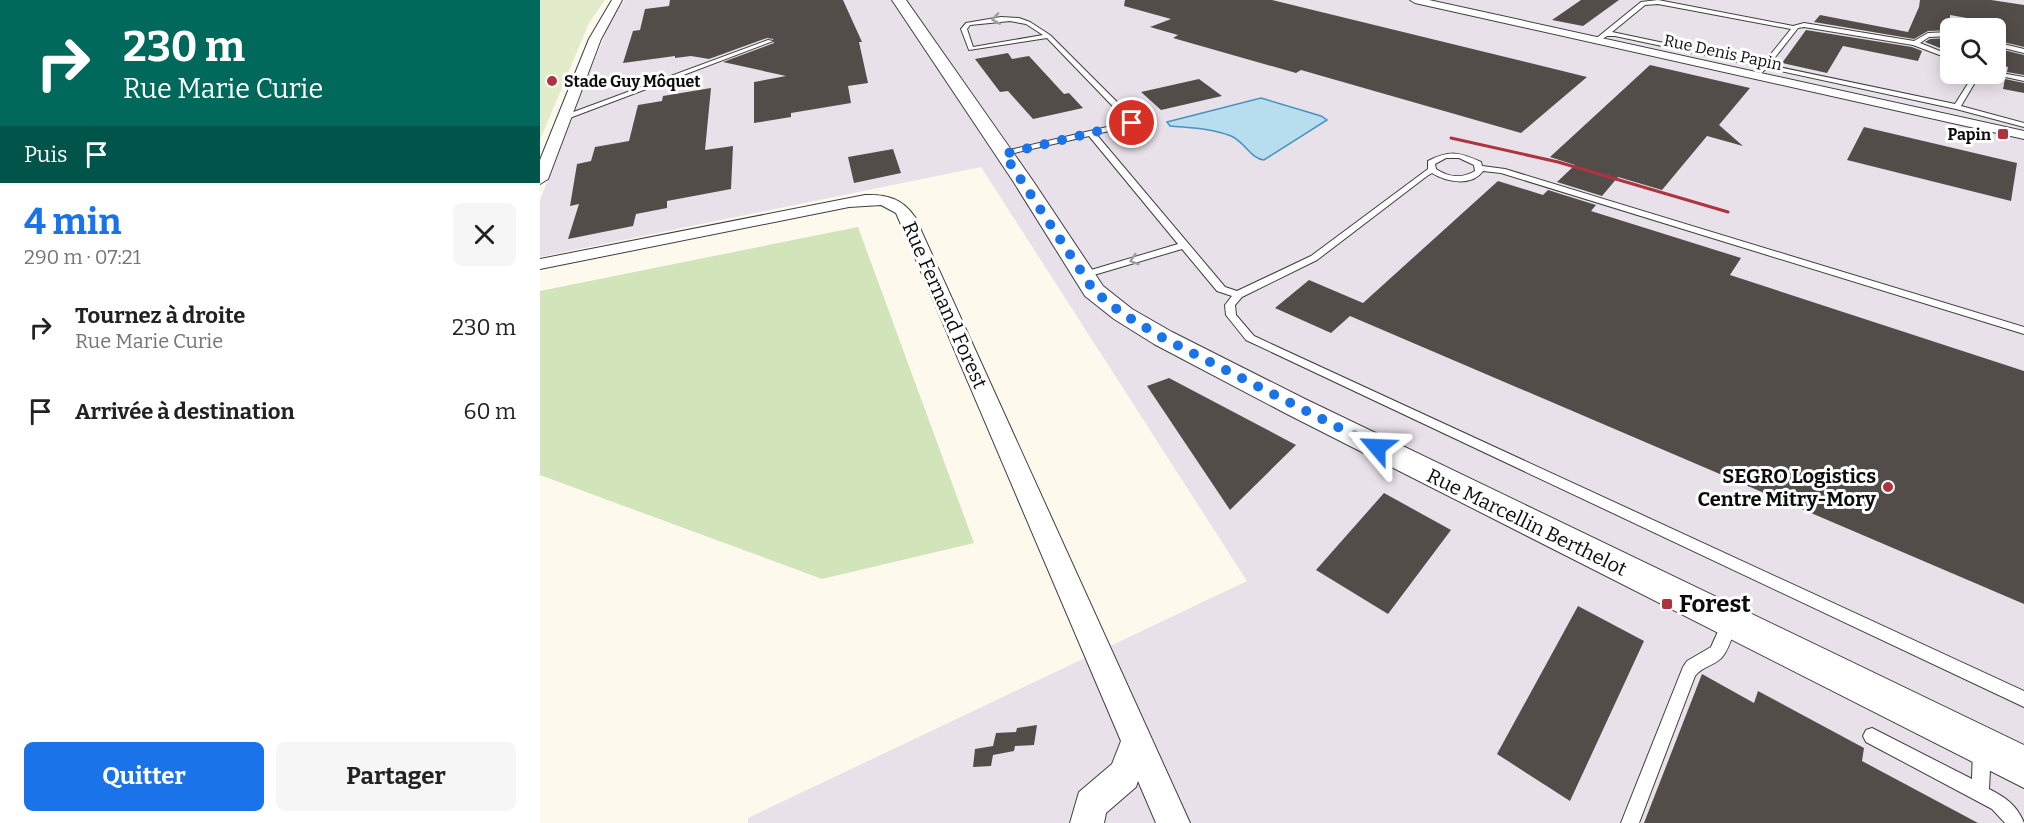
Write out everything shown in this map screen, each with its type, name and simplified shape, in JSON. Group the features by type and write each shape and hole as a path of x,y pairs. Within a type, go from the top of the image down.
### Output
{"street":[{"path":"540,179 596,39 617,0"},
{"name":"Rue Marcellin Berthelot","path":"899,0 1094,291 1123,314 1163,338 1295,406 2024,767"},
{"name":"Rue Denis Papin","path":"1415,0 2024,135"},
{"name":"Rue Fernand Forest","path":"540,264 849,202 878,200 898,206 907,217 1173,823"},
{"path":"1087,823 1091,804 1124,775 1137,741"}],"lane":[{"path":"1596,41 1643,3 1659,1 1795,28 1812,25 1914,43 1940,53"},
{"path":"1004,154 1132,123 1048,36 1034,24 1006,17 968,24 964,29 971,49 1048,36"},
{"path":"1756,76 1795,28"},
{"path":"1608,33 1957,107 2024,125"},
{"path":"1914,43 1928,35 1940,34"},
{"path":"564,117 770,41"},
{"path":"2006,47 2024,51"},
{"path":"2006,76 2024,80"},
{"path":"1957,107 1971,84"},
{"path":"1091,133 1221,289 1238,295"},
{"path":"1432,170 1430,166 1433,160 1452,156 1474,161 1480,168 1502,171 2024,331"},
{"path":"1432,170 1449,178 1464,178 1476,175 1480,168"},
{"path":"1432,170 1314,258 1238,295 1230,305 1231,315 1250,338 2024,699"},
{"path":"1084,275 1184,245"},
{"path":"1630,823 1689,672 1693,666 1717,652 1729,621"},
{"path":"1872,736 1998,803 2010,813 2015,823"},
{"path":"1980,793 1982,746"}],"shaded area":[{"path":"625,0 2024,0 2024,823 748,823 748,818 1247,581 981,167 540,257 540,200 614,14"}],"green space":[{"name":"Stade Guy Môquet","path":"540,0 605,0 589,23 540,140"},
{"path":"858,227 974,543 822,579 540,475 540,291"}],"water":[{"path":"1261,98 1321,116 1327,120 1264,160 1255,157 1240,142 1224,133 1170,126 1167,122"}],"building":[{"path":"670,0 843,0 862,42 859,42 868,83 848,86 851,103 791,113 791,117 754,123 754,82 786,76 723,62 774,43 773,39 767,38 709,59 691,56 675,58 675,56 623,63 633,31 640,30 645,9 669,6"},
{"path":"1125,0 1272,0 1587,77 1521,133 1301,70 1296,73 1173,38 1178,35 1150,27 1171,19 1124,6"},
{"path":"1581,0 1619,0 1583,26 1552,20"},
{"path":"1920,0 1991,0 2024,5 2024,47 2006,43 2006,18 1967,18 1950,15 1950,18 1940,18 1940,30 1928,31 1914,39 1814,22 1820,15 1908,32"},
{"path":"1806,30 1912,47 1922,51 1918,61 1843,46 1827,73 1782,63"},
{"path":"1940,38 1940,48 1925,42"},
{"path":"2006,51 2024,55 2024,75 2007,72 2008,67 2006,66"},
{"path":"1008,53 1012,59 1029,56 1064,94 1069,93 1083,108 1033,119 1008,91 1000,92 975,59"},
{"path":"1650,65 1750,88 1719,125 1743,146 1707,136 1662,190 1618,177 1602,196 1557,182 1575,165 1550,157"},
{"path":"1199,79 1222,96 1161,110 1141,92"},
{"path":"2006,79 2024,83 2024,93 2003,89"},
{"path":"711,88 705,150 733,146 731,189 667,201 667,208 636,214 633,226 568,239 579,204 570,206 577,164 591,161 595,147 629,141 638,105 662,101 663,96"},
{"path":"1864,127 2017,163 2011,201 1847,160"},
{"path":"893,149 901,173 854,183 848,157"},
{"name":"SEGRO Logistics Centre Mitry-Mory","path":"1498,181 1543,195 1548,190 1596,205 1591,211 1741,258 1730,275 2024,371 2024,604 1350,316 1331,333 1275,308 1309,280 1363,303"},
{"path":"1169,378 1296,445 1230,510 1147,386"},
{"path":"1384,493 1451,530 1388,614 1316,570"},
{"path":"1578,606 1644,641 1570,801 1497,754"},
{"path":"1702,674 1754,703 1758,691 1864,748 1862,761 1978,823 1644,823"},
{"path":"1037,725 1034,745 1015,746 1014,751 993,755 991,766 973,767 975,749 993,746 996,733 1016,732 1017,728"}],"railway":[{"path":"1451,138 1558,162 1728,212"}],"place":[{"name":"Stade Guy Môquet","path":"552,81"},
{"name":"Papin","path":"2003,134"},
{"name":"SEGRO Logistics Centre Mitry-Mory","path":"1888,487"},
{"name":"Forest","path":"1667,604"}],"route":[{"path":"1132,123 1004,154 1094,291 1123,314 1163,338 1377,447"}]}
